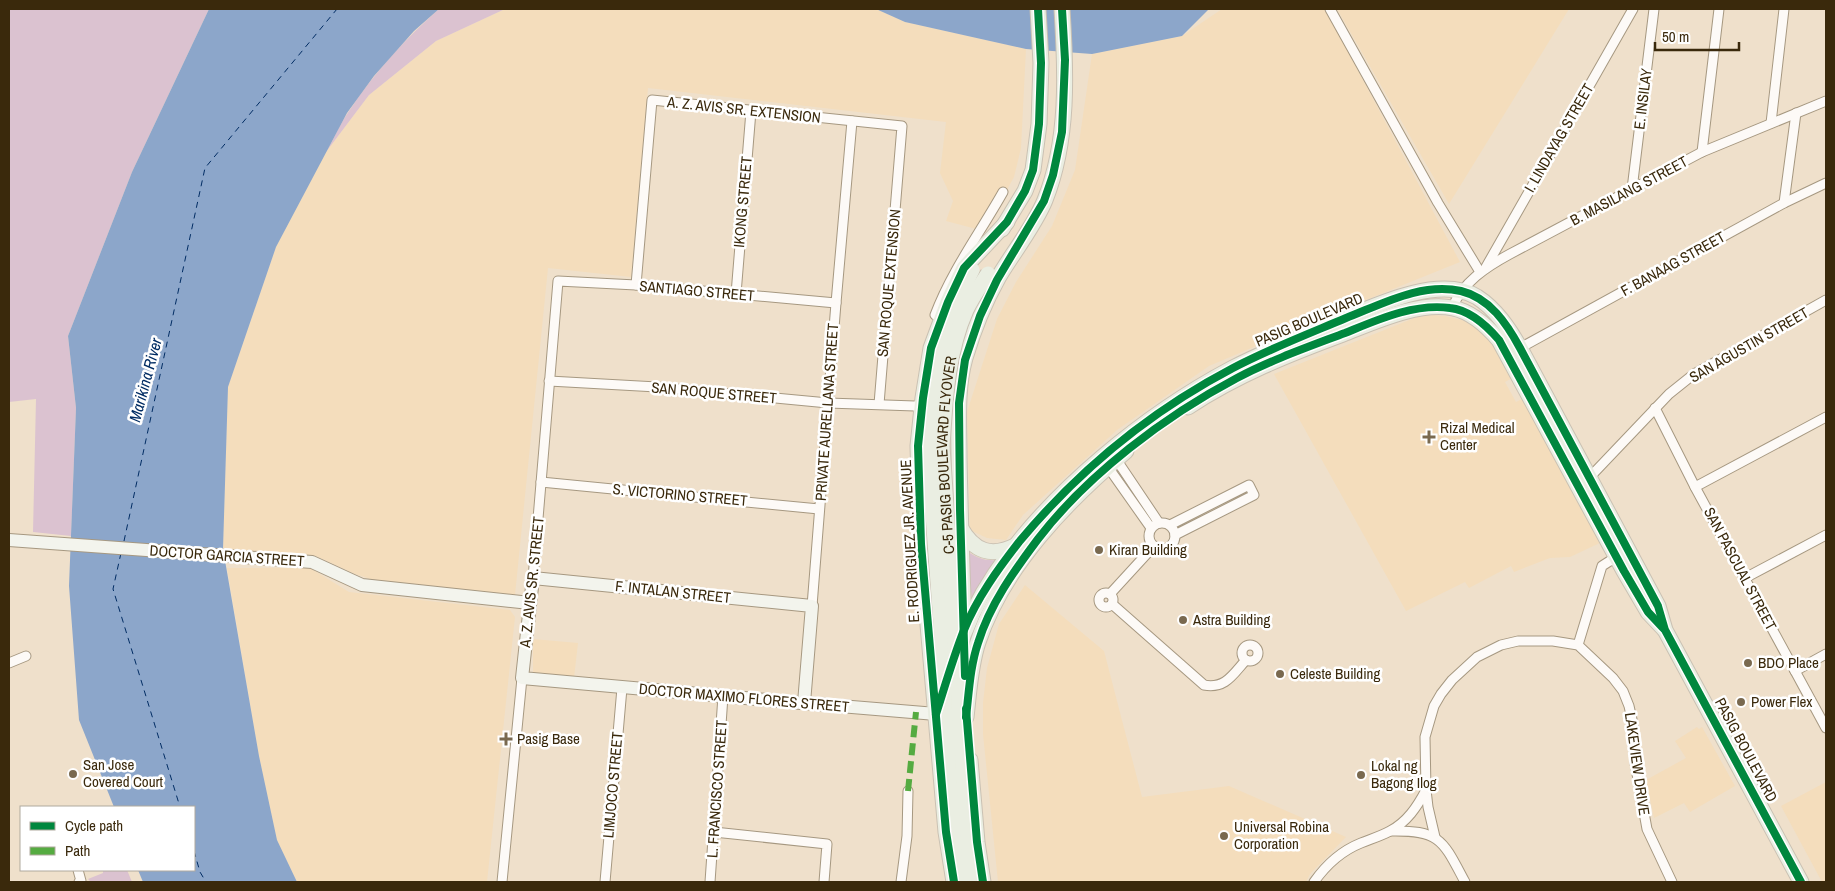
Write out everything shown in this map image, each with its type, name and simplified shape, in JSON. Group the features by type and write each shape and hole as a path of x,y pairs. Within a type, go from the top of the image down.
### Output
{"main road":[{"path":"1007,222 1025,191 1033,170 1039,124 1041,63 1038,9"},
{"path":"983,882 977,842 966,717 960,527 959,403 965,360 980,316 997,280 1044,201 1053,175 1062,132 1065,60 1062,9"},
{"name":"E. RODRIGUEZ JR. AVENUE","path":"954,882 946,832 921,544 918,446 922,398 931,348 948,302 964,268 1007,222"},
{"name":"C-5 PASIG BOULEVARD FLYOVER","path":"960,882 928,446 930,400 938,351 956,304 972,270 1007,222"},
{"name":"C-5 PASIG BOULEVARD FLYOVER","path":"971,882 942,446 945,402 951,356 966,310 988,274 1026,232"},
{"name":"PASIG BOULEVARD","path":"936,714 964,632 976,606 995,574 1018,544 1058,499 1112,450 1170,406 1212,380 1290,341 1398,298 1424,290 1444,289 1462,292 1475,296 1501,318 1520,348 1658,606 1665,630 1801,882"},
{"name":"PASIG BOULEVARD","path":"966,717 973,659 993,606 1040,537 1067,506 1112,463 1164,422 1200,399 1268,363 1356,328 1421,309 1452,308 1463,311 1479,321 1500,340 1616,557 1648,612 1665,630"},
{"path":"960,527 971,543 986,551 1002,551 1018,544"}],"street":[{"path":"1330,9 1438,203 1483,270"},
{"name":"I. LINDAYAG STREET","path":"1483,270 1633,9"},
{"name":"E. INSILAY","path":"1632,189 1654,9"},
{"path":"1702,152 1719,9"},
{"path":"1771,123 1784,9"},
{"name":"A. Z. AVIS SR. EXTENSION","path":"636,285 652,100 902,126"},
{"name":"B. MASILANG STREET","path":"1452,308 1462,292 1483,270 1702,152 1826,101"},
{"name":"IKONG STREET","path":"736,294 751,111"},
{"path":"1784,203 1796,113"},
{"name":"PRIVATE AURELLANA STREET","path":"804,704 852,121"},
{"name":"SAN ROQUE EXTENSION","path":"879,404 902,126"},
{"name":"F. BANAAG STREET","path":"1520,348 1784,203 1826,183"},
{"path":"921,544 915,531 913,448 915,406 924,346 942,298 959,263 1004,192"},
{"name":"SANTIAGO STREET","path":"558,280 836,303"},
{"name":"A. Z. AVIS SR. STREET","path":"502,882 533,578 558,280"},
{"name":"SAN AGUSTIN STREET","path":"1589,478 1669,394 1713,362 1826,300"},
{"name":"SAN ROQUE STREET","path":"550,381 657,387 828,403 879,404"},
{"path":"879,404 915,406"},
{"name":"SAN PASCUAL STREET","path":"1655,408 1695,487 1826,728"},
{"path":"1695,487 1826,417"},
{"path":"1112,463 1160,522 1170,526 1175,535 1173,542 1168,547 1160,549 1154,546 1149,538 1151,528 1112,463"},
{"name":"S. VICTORINO STREET","path":"541,482 819,509"},
{"path":"1170,526 1249,485 1254,494 1175,535"},
{"path":"1151,528 1160,522"},
{"path":"1745,578 1826,535"},
{"name":"DOCTOR GARCIA STREET","path":"9,540 312,562 362,585 530,602"},
{"path":"1154,546 1110,594 1102,594 1100,602 1104,606 1112,604 1204,685 1214,687 1223,684 1246,660"},
{"path":"1465,882 1451,857 1436,837 1428,807 1425,737 1434,706 1452,680 1477,657 1501,645 1518,641 1553,641 1578,645 1602,566 1616,557"},
{"name":"F. INTALAN STREET","path":"533,578 812,606"},
{"name":"LAKEVIEW DRIVE","path":"1578,645 1613,678 1623,691 1629,706 1633,724 1635,763 1647,829 1672,882"},
{"path":"1795,671 1826,654"},
{"path":"9,663 26,656"},
{"name":"DOCTOR MAXIMO FLORES STREET","path":"522,678 966,717"},
{"name":"LIMJOCO STREET","path":"605,882 622,688"},
{"name":"L. FRANCISCO STREET","path":"710,882 724,696"},
{"path":"1314,882 1328,864 1347,850 1390,831 1412,814 1426,790"},
{"path":"901,882 907,836 908,791"},
{"path":"1390,831 1424,832 1436,837"},
{"path":"714,832 827,844 824,882"}],"shaded area":[{"path":"9,9 209,9 132,172 68,336 76,408 71,536 33,532 36,399 9,402"},
{"path":"439,9 505,9 436,41 369,95 326,152 346,116 379,70 402,44"},
{"path":"505,9 876,9 905,22 1026,49 1021,148 1014,177 984,231 946,221 953,201 940,173 946,122 648,88 631,277 548,268 515,595 380,582 355,574 316,556 223,549 228,387 276,247 326,152 369,95 436,41"},
{"path":"1222,9 1325,9 1460,262 1209,366 1117,430 1023,515 1006,540 987,538 970,530 967,412 997,319 1016,282 1052,226 1075,170 1092,54 1182,36"},
{"path":"1337,9 1569,9 1449,204"},
{"name":"Rizal Medical Center","path":"1433,315 1470,322 1489,335 1516,376 1505,382 1516,402 1526,397 1604,541 1570,557 1550,558 1514,572 1511,566 1469,588 1465,582 1406,611 1274,374 1417,317"},
{"path":"968,552 982,559 997,560 972,604"},
{"path":"227,568 310,568 349,592 510,610 515,617 487,882 297,882 277,840 259,756"},
{"name":"Universal Robina Corporation","path":"1025,585 1104,651 1142,797 1229,786 1346,837 1310,874 1306,882 998,882 983,734 983,703 987,668 999,624"},
{"path":"533,639 578,643 574,678 533,672"},
{"path":"1697,727 1699,729 1702,727 1735,786 1690,812 1684,803 1654,818 1646,780 1686,758 1675,741"},
{"path":"1826,782 1826,882 1822,882 1781,806"},
{"path":"103,871 127,871 132,882 91,882 88,879 103,873"}],"water":[{"name":"Marikina River","path":"209,9 439,9 414,31 374,76 347,113 276,247 228,387 223,549 259,756 277,840 297,882 143,882 138,871 195,871 195,806 114,806 79,720 69,586 76,408 68,336 132,172"},
{"path":"876,9 1209,9 1182,36 1092,54 1026,49 905,22"}],"ferry route":[{"path":"124,541 205,168 337,9"},
{"path":"121,553 113,589 180,806"},
{"path":"195,854 200,872 206,882"}],"marked path":[{"path":"908,791 916,712"}],"cycle path":[{"path":"954,882 946,832 921,544 918,446 931,348 948,302 964,268 1007,222 1025,191 1033,170 1039,124 1041,63 1038,9"},
{"path":"965,676 959,403 965,360 980,316 997,280 1044,201 1053,175 1062,132 1065,60 1062,9"},
{"path":"936,714 964,630 975,607 996,573 1019,542 1042,516 1117,444 1173,403 1233,368 1275,348 1402,296 1432,289 1461,291 1481,299 1489,306 1503,321 1515,339 1658,606 1665,630 1801,882"},
{"path":"966,717 975,652 996,601 1038,539 1058,515 1104,470 1129,448 1183,410 1250,371 1383,318 1423,308 1457,309 1471,315 1489,329 1499,340 1624,571 1648,612 1663,628"},
{"path":"966,709 977,842 983,882"}],"place":[{"name":"Rizal Medical Center","path":"1429,437"},
{"name":"Kiran Building","path":"1099,550"},
{"name":"Astra Building","path":"1183,620"},
{"name":"BDO Place","path":"1748,663"},
{"name":"Celeste Building","path":"1280,674"},
{"name":"Power Flex","path":"1741,702"},
{"name":"Pasig Base","path":"506,739"},
{"name":"San Jose Covered Court","path":"73,774"},
{"name":"Lokal ng Bagong Ilog","path":"1361,775"},
{"name":"Universal Robina Corporation","path":"1224,836"}]}
